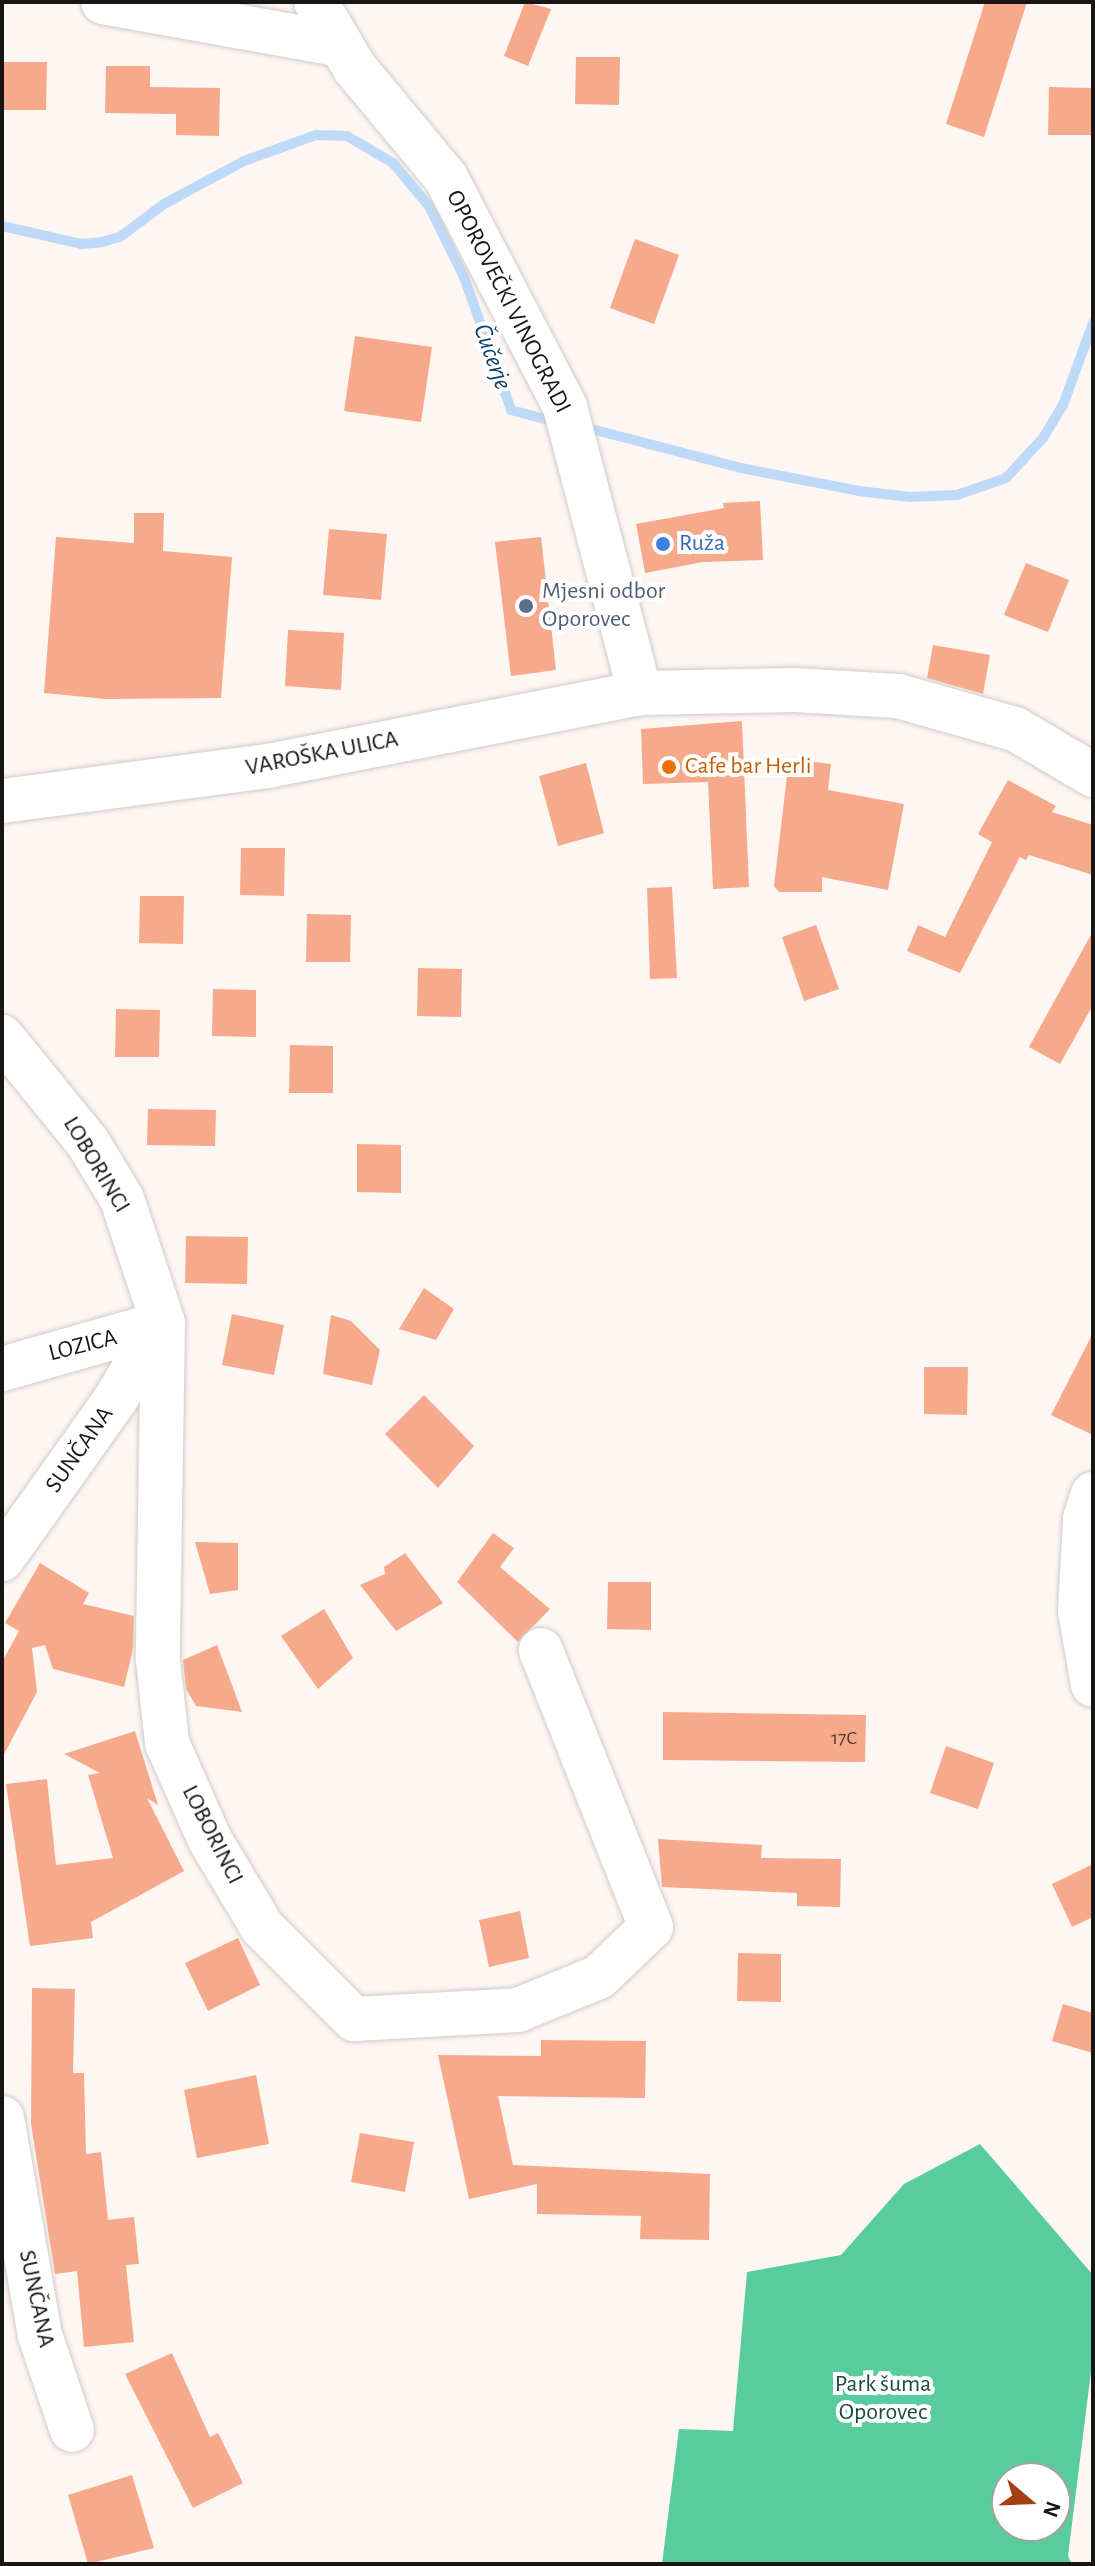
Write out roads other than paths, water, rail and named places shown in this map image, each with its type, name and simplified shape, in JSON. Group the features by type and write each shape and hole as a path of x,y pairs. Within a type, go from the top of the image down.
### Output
{"street":[{"path":"103,2 341,45"},
{"name":"OPOROVEČKI VINOGRADI","path":"316,2 341,45 446,178 570,427 640,693"},
{"path":"640,693 794,690 898,696 1015,729 1093,775"},
{"name":"VAROŠKA ULICA","path":"2,801 268,766 640,693"},
{"name":"LOBORINCI","path":"2,1037 88,1143 122,1199 152,1327 158,1660 167,1743 210,1840 262,1927 354,2019 518,2010 599,1977 651,1927 541,1650"},
{"name":"LOZICA","path":"2,1369 75,1344 152,1327"},
{"name":"SUNČANA","path":"2,1559 117,1397 152,1327"},
{"path":"1093,1494 1085,1519 1080,1611 1093,1685"},
{"name":"SUNČANA","path":"2,2118 40,2335 72,2430"}],"waterway":[{"name":"Čučerje","path":"2,226 81,244 102,242 120,237 164,204 244,161 316,135 347,136 393,163 429,206 464,277 511,410 556,422"},
{"name":"Čučerje","path":"580,426 741,468 859,491 910,497 957,495 1006,478 1043,438 1063,405 1093,323"}],"place":[{"name":"Ruža","path":"663,544"},
{"name":"Mjesni odbor Oporovec","path":"526,606"},
{"name":"Cafe bar Herli","path":"669,767"}],"park label":[{"name":"Park šuma Oporovec","path":"883,2399"}]}
